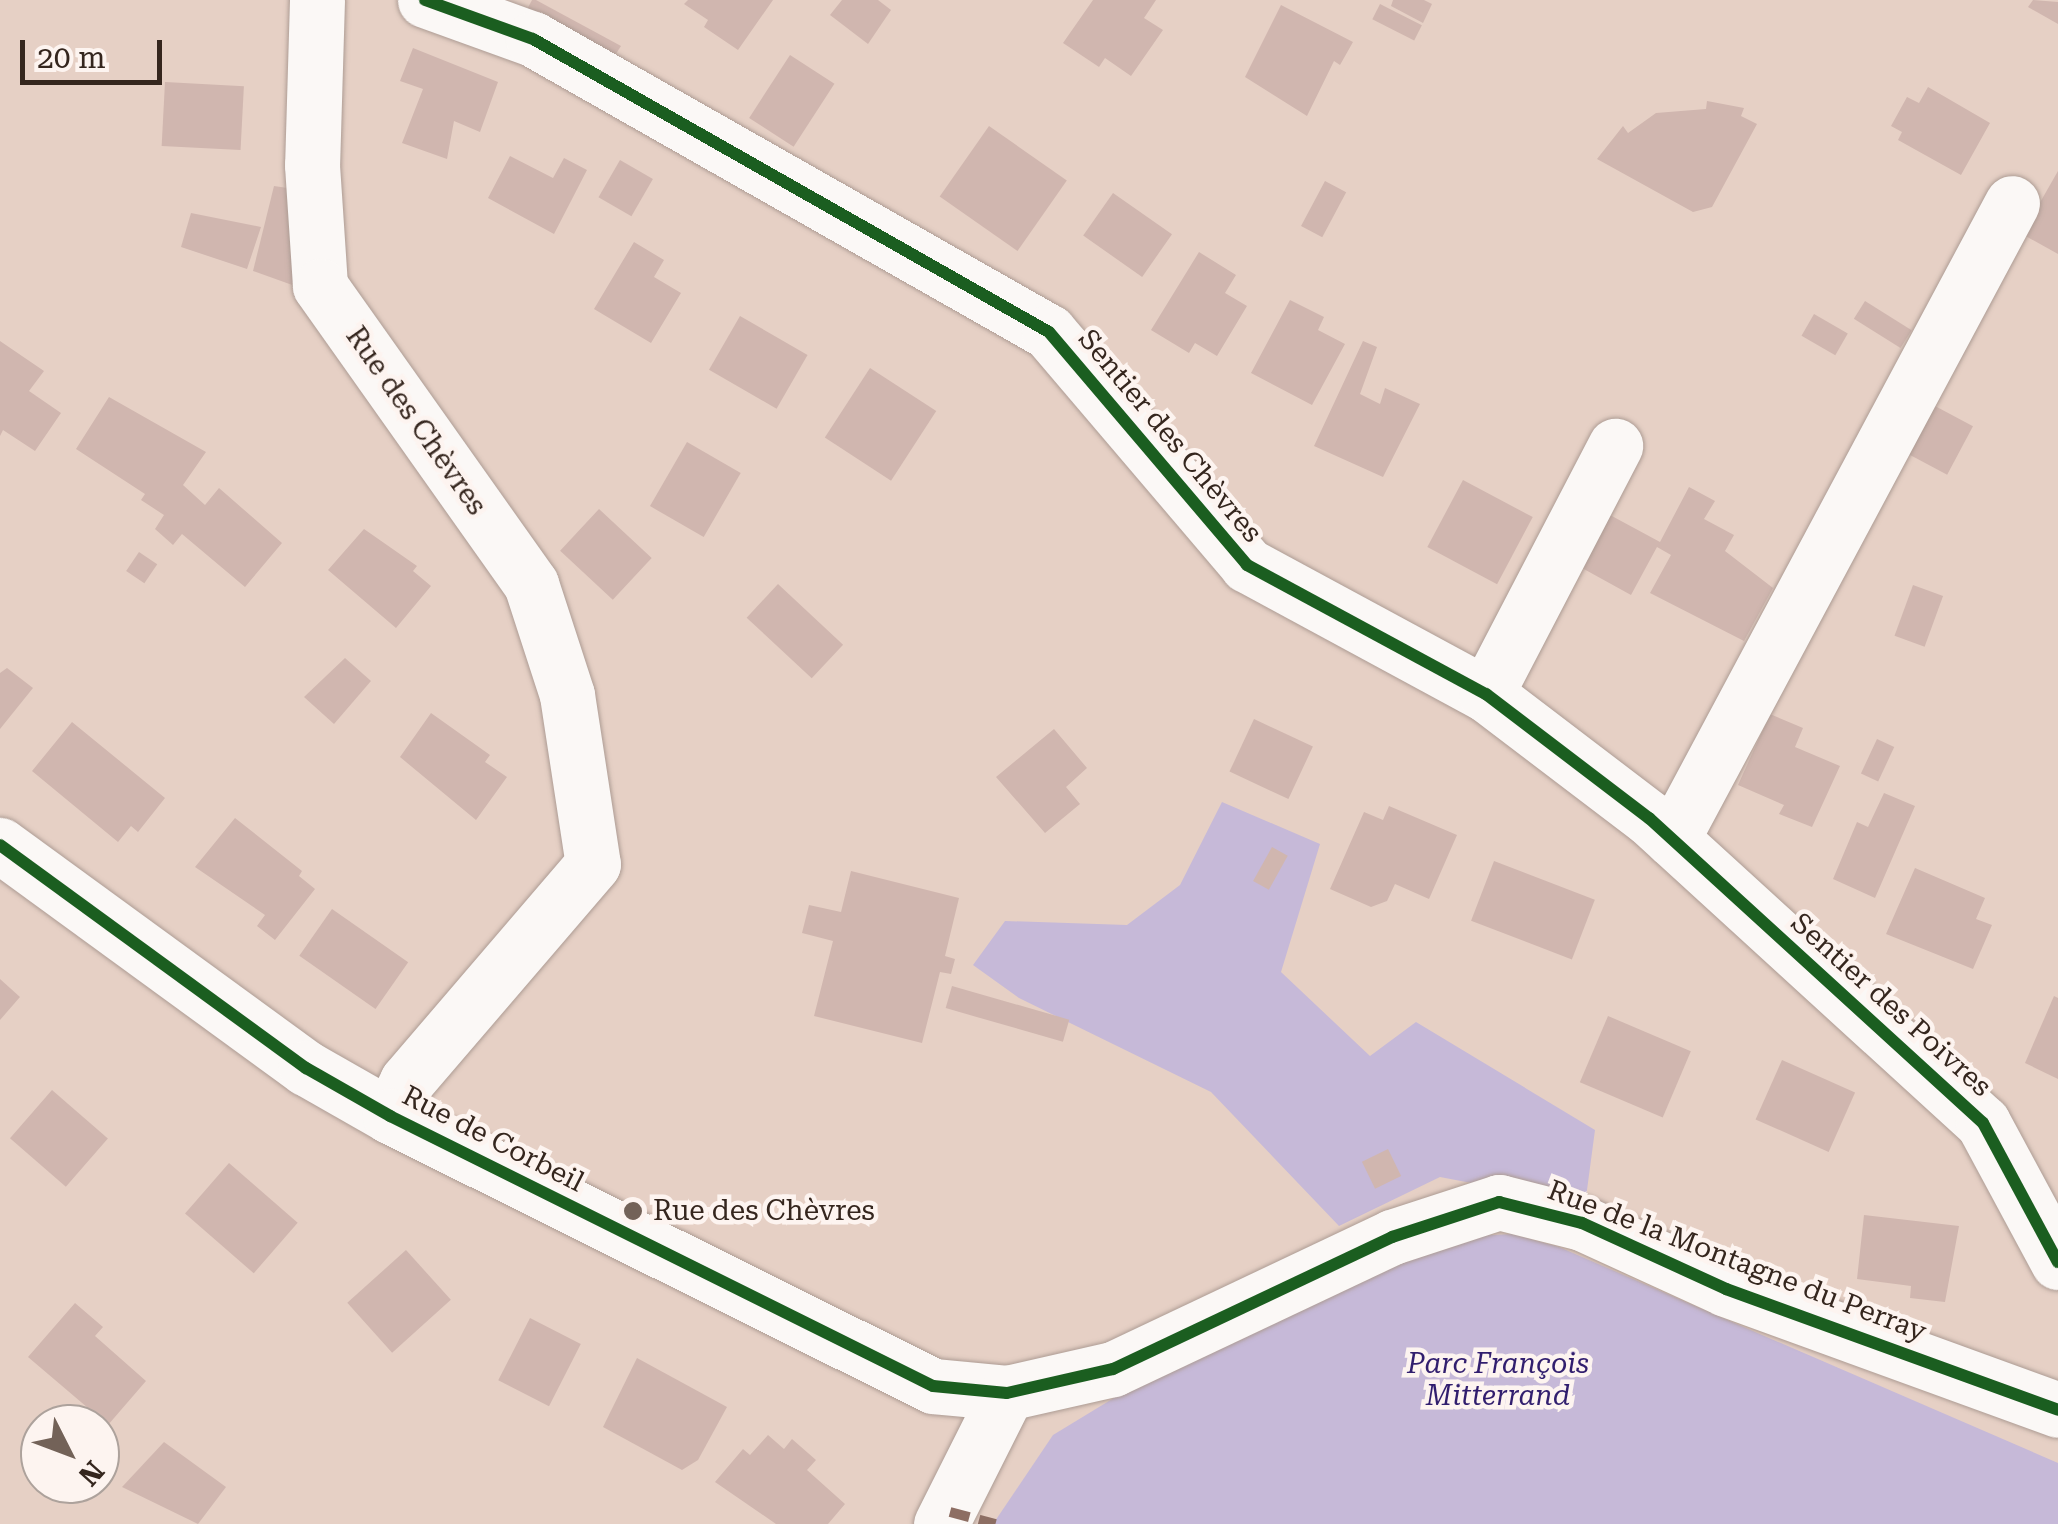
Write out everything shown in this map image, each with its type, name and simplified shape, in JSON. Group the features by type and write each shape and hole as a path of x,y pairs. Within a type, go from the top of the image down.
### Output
{"street":[{"name":"Rue des Chèvres","path":"317,0 312,166 320,286 531,584 568,695 593,864 407,1082 390,1116"},
{"name":"Sentier des Chèvres","path":"425,0 533,39 1049,332 1247,565 1486,694 1660,828"},
{"path":"1660,828 2012,203"},
{"path":"1486,694 1615,446"},
{"name":"Sentier des Poivres","path":"1660,828 1983,1123 2058,1262"},
{"name":"Rue de Corbeil","path":"0,845 306,1068 390,1116 933,1386 1008,1393"},
{"name":"Rue de la Montagne du Perray","path":"1008,1393 1113,1369 1392,1238 1500,1202 1582,1223 1726,1289 2058,1410"},
{"path":"941,1524 1008,1393"}],"green space":[{"path":"1222,802 1320,844 1281,972 1370,1056 1416,1022 1595,1130 1585,1205 1440,1177 1339,1226 1211,1092 1019,998 973,965 1005,921 1127,925 1180,885"},
{"name":"Parc François Mitterrand","path":"1512,1234 1559,1247 2058,1463 2058,1524 993,1524 1053,1435 1155,1373 1398,1260 1474,1236"}],"building":[{"path":"532,0 621,46 608,66 522,19"},
{"path":"688,0 773,0 738,50 704,27 708,20 684,4"},
{"path":"842,0 878,0 891,10 868,44 830,15"},
{"path":"1093,0 1156,0 1144,18 1163,30 1131,76 1105,58 1099,67 1063,43"},
{"path":"1393,0 1424,0 1432,4 1423,23 1391,6"},
{"path":"2033,0 2058,2 2058,24 2028,7"},
{"path":"1380,4 1422,25 1414,40 1372,19"},
{"path":"1281,5 1353,42 1340,65 1334,61 1307,116 1245,77"},
{"path":"413,48 498,82 480,132 454,121 447,159 402,143 423,89 400,81"},
{"path":"790,55 834,84 794,147 749,118"},
{"path":"165,82 244,86 241,150 162,146"},
{"path":"1928,87 1990,123 1961,175 1898,140 1902,132 1891,126 1907,97 1919,103"},
{"path":"1707,101 1744,108 1741,116 1757,124 1712,207 1693,212 1597,159 1623,126 1628,133 1656,113 1706,109"},
{"path":"989,126 1067,180 1017,251 940,196"},
{"path":"510,156 553,178 564,158 587,170 554,234 488,198"},
{"path":"620,160 653,179 631,216 598,197"},
{"path":"2058,171 2058,254 2022,234"},
{"path":"1325,181 1346,192 1322,237 1301,226"},
{"path":"274,186 294,189 295,286 253,271"},
{"path":"1113,193 1172,234 1142,277 1083,236"},
{"path":"191,213 261,227 247,269 181,247"},
{"path":"634,242 664,260 654,277 681,293 651,343 594,309"},
{"path":"1199,252 1236,275 1225,293 1247,306 1217,356 1195,343 1189,353 1151,330"},
{"path":"1290,300 1324,317 1318,330 1345,344 1312,405 1251,373"},
{"path":"1865,301 1912,330 1901,348 1854,319"},
{"path":"1814,314 1848,334 1835,355 1802,336"},
{"path":"740,316 808,355 777,409 709,370"},
{"path":"0,341 44,371 29,391 61,413 35,451 3,430 0,436"},
{"path":"1363,341 1377,347 1360,394 1380,404 1385,388 1420,404 1383,477 1314,446"},
{"path":"870,368 936,411 891,481 825,438"},
{"path":"109,397 206,452 183,485 205,505 219,488 282,543 245,587 182,534 173,545 155,529 164,515 141,500 145,494 76,449"},
{"path":"1920,398 1973,426 1947,475 1894,447"},
{"path":"687,442 741,473 704,537 650,506"},
{"path":"1463,480 1533,517 1497,584 1427,547"},
{"path":"1689,487 1715,501 1704,519 1734,535 1725,551 1773,588 1744,641 1650,593 1671,555 1657,547 1631,595 1582,568 1610,515 1660,542"},
{"path":"599,509 652,558 613,600 560,551"},
{"path":"364,529 417,566 413,571 431,586 396,628 328,570"},
{"path":"139,552 157,564 144,583 126,571"},
{"path":"778,584 843,645 812,678 747,618"},
{"path":"1913,585 1943,596 1925,647 1895,636"},
{"path":"345,658 371,681 334,724 304,697"},
{"path":"7,668 33,688 0,729 0,673"},
{"path":"431,713 490,755 485,762 507,777 476,820 400,757"},
{"path":"1770,714 1803,728 1795,747 1840,766 1812,827 1779,814 1784,805 1738,785"},
{"path":"1254,719 1313,746 1288,799 1229,772"},
{"path":"72,722 165,798 138,832 131,826 118,842 32,771"},
{"path":"1054,729 1087,768 1066,787 1080,804 1045,833 996,777"},
{"path":"1877,739 1894,747 1878,781 1861,773"},
{"path":"1884,793 1915,806 1875,898 1833,879 1857,822 1868,827"},
{"path":"1389,806 1457,835 1429,899 1395,884 1387,901 1371,907 1330,889 1364,812 1383,820"},
{"path":"235,818 302,871 299,876 315,889 275,940 257,926 265,915 195,867"},
{"path":"1272,847 1288,856 1269,890 1253,881"},
{"path":"1494,861 1595,900 1572,959 1471,921"},
{"path":"1915,868 1985,898 1976,919 1992,925 1973,969 1886,934"},
{"path":"851,871 959,898 945,956 955,959 951,974 940,972 922,1043 814,1016 833,941 802,933 809,905 841,912"},
{"path":"332,909 408,962 375,1009 299,956"},
{"path":"0,979 20,997 0,1020"},
{"path":"952,986 1069,1020 1063,1042 946,1008"},
{"path":"2054,996 2058,998 2058,1079 2025,1063"},
{"path":"1608,1016 1691,1051 1663,1117 1580,1082"},
{"path":"1782,1060 1855,1093 1829,1152 1756,1119"},
{"path":"52,1090 108,1139 66,1187 10,1138"},
{"path":"1388,1149 1401,1176 1375,1189 1362,1162"},
{"path":"229,1163 298,1223 254,1273 185,1214"},
{"path":"1864,1215 1959,1226 1945,1302 1910,1298 1911,1286 1857,1279"},
{"path":"406,1250 451,1300 392,1353 347,1303"},
{"path":"75,1303 103,1327 95,1336 146,1381 120,1411 120,1404 83,1404 28,1357"},
{"path":"530,1318 581,1344 549,1406 498,1380"},
{"path":"637,1358 727,1407 698,1460 682,1470 603,1427"},
{"path":"768,1435 784,1449 792,1439 816,1460 807,1470 845,1504 828,1524 776,1524 715,1482 743,1449 750,1455"},
{"path":"164,1442 226,1487 198,1524 122,1487"}],"marked path":[{"path":"950,1512 995,1524"}],"cycle path":[{"path":"425,0 533,39 1049,332 1247,565 1486,694 1649,818 1983,1123 2058,1262"},
{"path":"0,845 306,1068 390,1116 933,1386 1007,1393 1113,1369 1392,1237 1499,1202 1582,1223 1726,1289 2058,1410"}],"place":[{"name":"Rue des Chèvres","path":"633,1211"}]}
